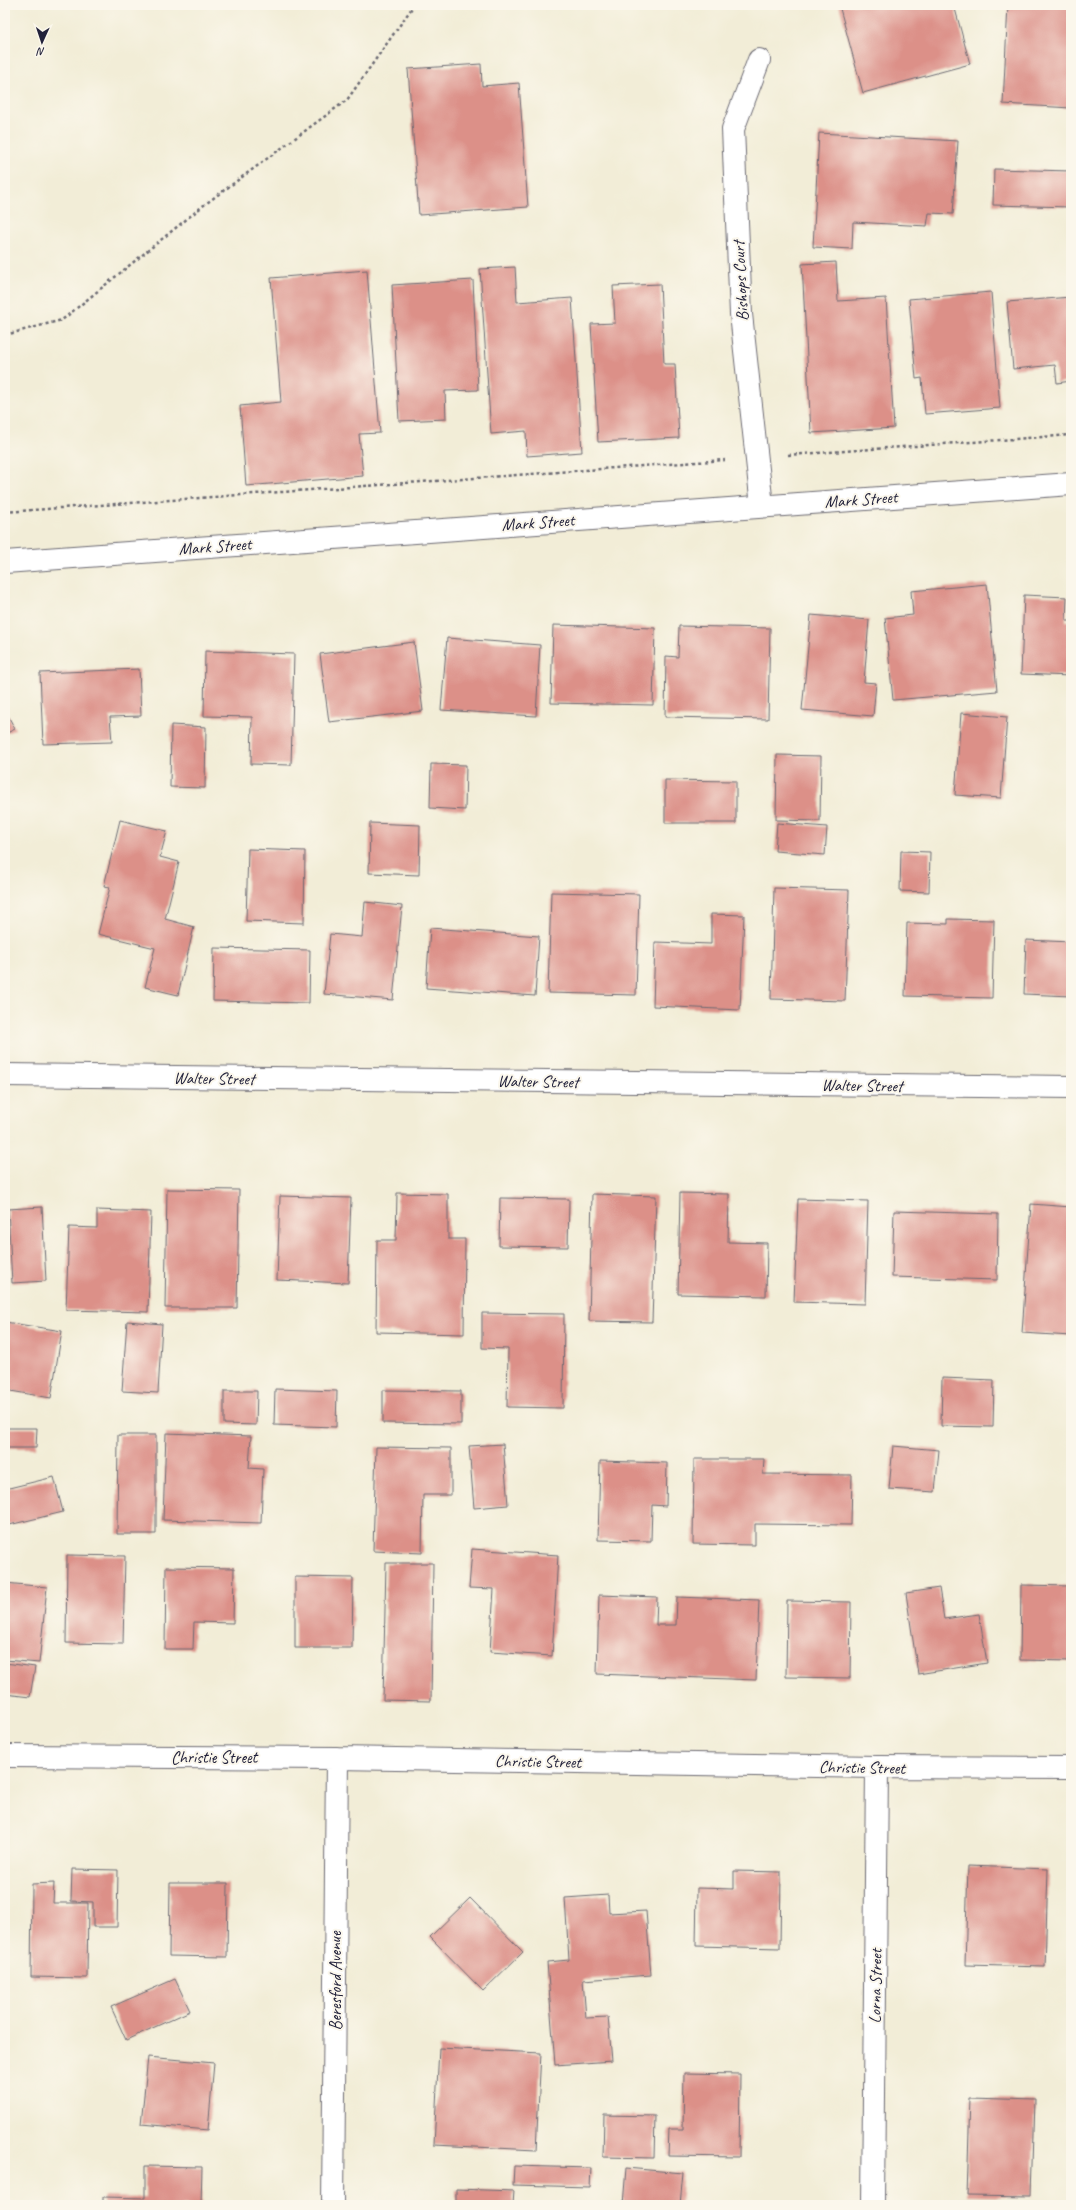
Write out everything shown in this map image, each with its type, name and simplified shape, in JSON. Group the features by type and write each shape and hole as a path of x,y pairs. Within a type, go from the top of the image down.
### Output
{"street":[{"name":"Bishops Court","path":"759,60 733,129 741,314 762,506"},
{"name":"Mark Street","path":"5,562 1071,484"},
{"name":"Walter Street","path":"5,1075 1071,1087"},
{"name":"Christie Street","path":"5,1756 337,1758 878,1767 1071,1768"},
{"name":"Beresford Avenue","path":"333,2205 337,1758"},
{"name":"Lorna Street","path":"873,2205 878,1767"}],"path":[{"path":"5,336 62,320 204,205 346,100 414,5"},
{"path":"797,455 1071,435"},
{"path":"5,512 709,461"}],"building":[{"path":"839,5 954,5 970,64 863,93"},
{"path":"1008,5 1071,5 1071,108 1003,104"},
{"path":"481,64 482,86 519,83 528,207 419,215 408,69"},
{"path":"819,133 958,141 953,214 929,213 927,226 853,222 852,249 813,247"},
{"path":"994,169 1071,171 1071,207 993,205"},
{"path":"836,262 838,301 886,298 894,428 811,433 802,264"},
{"path":"515,267 517,302 572,298 582,452 527,456 526,431 491,434 480,269"},
{"path":"367,270 380,433 359,434 363,476 246,486 240,406 281,402 271,278"},
{"path":"473,280 478,390 445,391 446,419 399,421 392,285"},
{"path":"660,284 664,364 675,364 679,438 598,442 591,324 615,323 613,286"},
{"path":"991,292 1000,408 925,414 922,378 916,379 909,299"},
{"path":"1071,297 1071,381 1057,383 1055,365 1013,369 1007,302"},
{"path":"987,584 997,691 893,700 885,618 913,615 911,591"},
{"path":"1024,595 1067,597 1066,621 1071,621 1071,676 1021,674"},
{"path":"811,615 869,620 864,682 876,683 873,716 802,710"},
{"path":"553,625 655,628 653,705 551,703"},
{"path":"679,626 770,628 768,719 665,717 666,656 678,657"},
{"path":"447,638 540,645 536,716 441,710"},
{"path":"414,642 423,711 329,722 320,654"},
{"path":"205,651 294,654 291,765 251,764 252,717 204,716"},
{"path":"139,669 141,716 110,717 112,742 43,744 40,673"},
{"path":"5,710 15,729 5,734"},
{"path":"961,713 1007,717 1001,798 955,795"},
{"path":"171,725 206,727 205,788 170,787"},
{"path":"777,755 821,756 820,821 776,820"},
{"path":"431,764 466,765 465,810 430,808"},
{"path":"665,780 736,781 736,823 665,823"},
{"path":"120,820 167,831 160,857 179,862 165,919 194,927 178,995 145,987 155,948 98,934 110,887 104,886"},
{"path":"370,823 420,825 419,875 369,873"},
{"path":"777,823 827,827 825,855 775,851"},
{"path":"248,849 305,851 304,923 246,921"},
{"path":"901,851 930,852 929,892 900,891"},
{"path":"774,888 849,890 845,1001 771,999"},
{"path":"551,892 639,894 636,995 548,993"},
{"path":"365,902 402,906 393,1000 324,994 330,934 362,937"},
{"path":"711,914 744,915 740,1010 653,1006 655,942 711,944"},
{"path":"948,919 994,920 992,998 905,996 907,923 948,924"},
{"path":"430,928 539,936 535,996 426,988"},
{"path":"1026,940 1071,942 1071,996 1024,994"},
{"path":"214,948 310,950 309,1003 213,1001"},
{"path":"167,1189 239,1190 237,1308 165,1308"},
{"path":"397,1193 448,1194 448,1239 465,1239 464,1334 376,1332 377,1240 396,1240"},
{"path":"680,1193 729,1194 728,1242 767,1243 766,1296 678,1294"},
{"path":"592,1194 656,1196 652,1322 589,1321"},
{"path":"280,1196 351,1198 348,1283 277,1280"},
{"path":"500,1198 569,1199 568,1247 499,1246"},
{"path":"798,1199 868,1201 865,1304 794,1302"},
{"path":"1031,1204 1071,1207 1071,1336 1022,1333"},
{"path":"42,1207 46,1281 12,1283 8,1209"},
{"path":"97,1210 151,1212 148,1312 66,1310 69,1227 97,1228"},
{"path":"894,1211 998,1214 997,1280 892,1277"},
{"path":"482,1313 564,1314 563,1408 507,1407 508,1349 482,1348"},
{"path":"127,1321 162,1324 158,1393 122,1391"},
{"path":"5,1322 62,1331 51,1398 5,1390"},
{"path":"942,1378 994,1380 993,1427 941,1426"},
{"path":"275,1389 337,1391 336,1427 274,1425"},
{"path":"383,1390 461,1391 461,1424 383,1423"},
{"path":"224,1391 257,1391 256,1425 224,1424"},
{"path":"5,1428 37,1428 36,1448 5,1448"},
{"path":"166,1433 251,1436 249,1468 263,1469 261,1523 163,1520"},
{"path":"118,1435 156,1435 156,1534 117,1534"},
{"path":"503,1444 508,1505 474,1508 469,1446"},
{"path":"893,1446 939,1450 935,1492 889,1489"},
{"path":"376,1447 451,1448 451,1495 423,1495 422,1553 373,1551"},
{"path":"694,1459 764,1459 763,1474 852,1475 851,1525 755,1524 755,1545 693,1544"},
{"path":"600,1461 667,1463 666,1506 652,1505 651,1541 598,1540"},
{"path":"54,1477 63,1512 5,1526 5,1489"},
{"path":"472,1549 558,1555 552,1656 490,1652 494,1589 469,1588"},
{"path":"67,1555 125,1556 123,1644 66,1643"},
{"path":"386,1563 433,1563 431,1701 383,1700"},
{"path":"166,1567 234,1568 233,1623 194,1622 193,1649 165,1649"},
{"path":"295,1577 353,1578 352,1648 295,1648"},
{"path":"5,1583 47,1587 39,1663 5,1660"},
{"path":"1021,1585 1071,1586 1071,1661 1020,1660"},
{"path":"939,1588 944,1619 979,1614 987,1663 918,1674 906,1593"},
{"path":"599,1595 657,1597 656,1625 676,1625 677,1597 759,1600 756,1680 597,1674"},
{"path":"787,1601 851,1602 850,1678 786,1677"},
{"path":"5,1663 35,1667 30,1697 5,1694"},
{"path":"968,1866 1048,1869 1045,1967 965,1965"},
{"path":"72,1869 118,1870 117,1927 93,1927 93,1902 71,1901"},
{"path":"734,1871 781,1872 780,1948 696,1946 697,1888 734,1889"},
{"path":"54,1883 53,1903 88,1903 87,1978 31,1977 32,1884"},
{"path":"170,1883 228,1883 227,1957 169,1956"},
{"path":"608,1895 609,1913 646,1911 651,1975 583,1980 586,2018 608,2017 612,2061 555,2065 547,1962 569,1960 565,1898"},
{"path":"470,1898 523,1952 483,1991 430,1937"},
{"path":"175,1979 190,2011 126,2040 111,2007"},
{"path":"439,2048 541,2053 536,2150 434,2145"},
{"path":"148,2057 214,2063 208,2130 141,2124"},
{"path":"684,2073 740,2074 739,2157 668,2156 669,2129 683,2129"},
{"path":"970,2098 1035,2100 1032,2197 967,2196"},
{"path":"604,2115 655,2116 654,2158 603,2157"},
{"path":"145,2166 202,2167 201,2205 103,2205 103,2197 145,2198"},
{"path":"514,2166 591,2168 590,2187 513,2185"},
{"path":"626,2168 683,2173 680,2205 623,2205"},
{"path":"456,2189 514,2191 513,2205 456,2205"}]}
